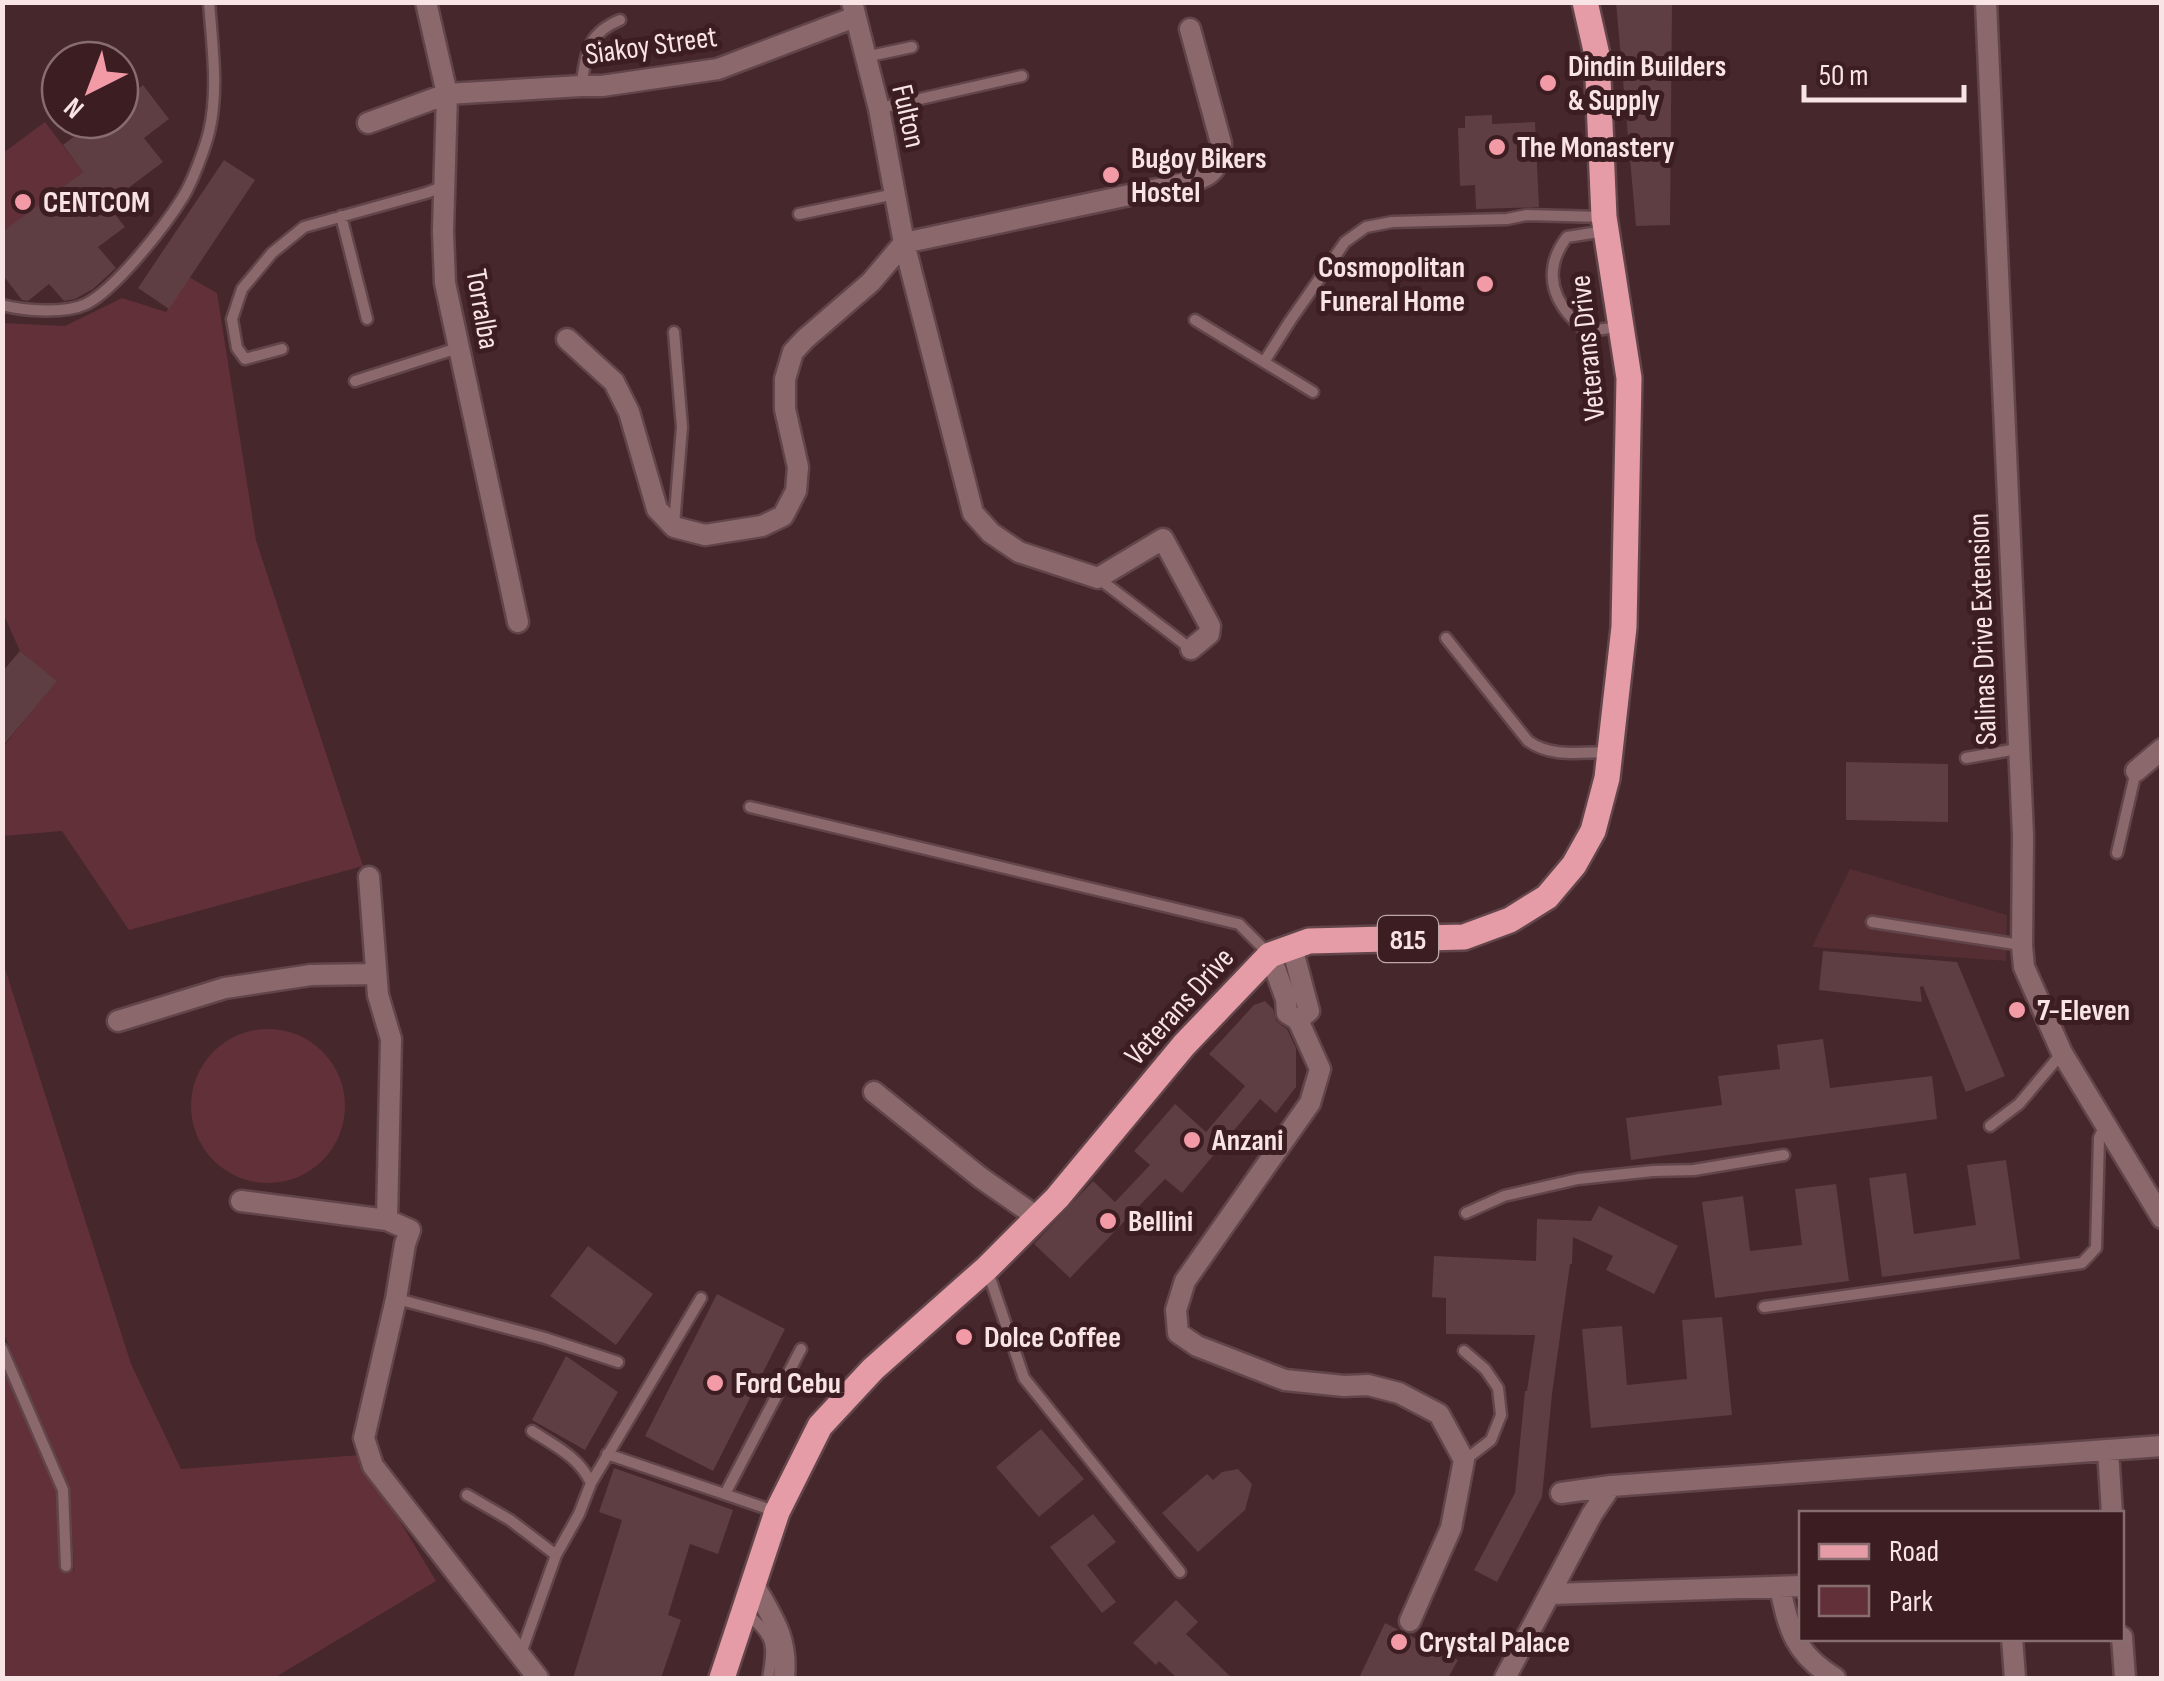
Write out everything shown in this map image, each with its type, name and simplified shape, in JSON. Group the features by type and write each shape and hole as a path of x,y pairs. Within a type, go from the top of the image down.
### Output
{"main road":[{"name":"Veterans Drive","path":"722,1678 777,1512 820,1426 873,1369 987,1268 1057,1198 1184,1045 1281,951 1309,941 1464,936 1510,920 1547,897 1574,865 1594,831 1607,778 1625,608 1629,378 1605,224 1597,55 1585,2"}],"street":[{"name":"Torralba","path":"426,2 448,94 445,284 518,622"},
{"name":"Salinas Drive Extension","path":"1986,2 2023,835 2024,967 2062,1053 2162,1218"},
{"name":"Siakoy Street","path":"368,123 448,94 602,86 718,69 854,10"},
{"name":"Fulton","path":"854,10 879,108 904,243 973,513 991,533 1019,552 1098,578"},
{"path":"567,339 614,382 629,412 657,510 674,527 705,535 762,526 783,516 796,491 798,466 786,409 785,380 793,352 870,282 904,243 1206,178 1218,163 1220,144 1190,30"},
{"path":"1098,578 1163,540 1210,626 1209,634 1191,649"},
{"path":"2136,771 2162,749"},
{"path":"369,877 378,995 391,1039 387,1220"},
{"path":"1281,951 1309,1011 1298,1020 1320,1069 1310,1104 1185,1281 1176,1310 1178,1333 1197,1346 1286,1380 1368,1385 1399,1393 1439,1414 1464,1460 1451,1528 1410,1621"},
{"path":"118,1021 225,988 311,975 376,974"},
{"path":"874,1092 981,1178 1037,1217"},
{"path":"241,1201 387,1220 410,1230 364,1438 373,1466 538,1678"},
{"path":"1561,1493 1611,1486 2162,1446"},
{"path":"2108,1450 2112,1511"},
{"path":"1506,1678 1592,1514 1611,1486"},
{"path":"754,1585 781,1635 786,1656 784,1678"},
{"path":"1551,1594 1791,1587 1789,1627 1798,1648 1834,1678"},
{"path":"2012,1641 2014,1678"},
{"path":"2122,1641 2125,1678"}],"lane":[{"path":"2,305 56,310 85,304 126,272 184,195 209,133 215,82 209,2"},
{"path":"581,86 590,42 604,27 620,20"},
{"path":"864,57 912,47"},
{"path":"879,108 1022,76"},
{"path":"282,349 245,359 238,348 232,319 242,289 272,253 304,227 445,186"},
{"path":"798,214 896,194"},
{"path":"341,216 366,319"},
{"path":"1264,362 1345,242 1366,227 1392,222 1527,216 1605,224"},
{"path":"1605,224 1568,237 1556,252 1552,278 1560,304 1580,326 1596,330 1620,326"},
{"path":"1195,320 1313,392"},
{"path":"674,332 682,427 674,527"},
{"path":"355,381 459,348"},
{"path":"1098,578 1191,649"},
{"path":"1446,638 1528,742 1557,753 1610,752"},
{"path":"1966,758 2018,750"},
{"path":"2117,853 2136,771"},
{"path":"750,807 1238,924 1281,951"},
{"path":"1872,922 2022,946"},
{"path":"1990,1126 2019,1104 2062,1053"},
{"path":"1764,1308 2082,1263 2096,1248 2099,1138 2105,1125"},
{"path":"1466,1213 1504,1196 1578,1179 1653,1170 1694,1170 1784,1155"},
{"path":"987,1268 1024,1378 1180,1572"},
{"path":"520,1657 556,1555 579,1514 590,1483 702,1298"},
{"path":"396,1299 545,1338 618,1362"},
{"path":"2,1349 63,1490 66,1566"},
{"path":"725,1494 801,1349"},
{"path":"1464,1351 1485,1369 1498,1388 1501,1415 1491,1440 1464,1460"},
{"path":"532,1431 572,1456 584,1468 590,1483"},
{"path":"607,1454 777,1512"},
{"path":"466,1495 510,1520 556,1555"},
{"path":"744,1612 770,1638 768,1678"}],"shaded area":[{"path":"1850,869 2007,915 2006,961 1812,947"}],"green space":[{"name":"CENTCOM","path":"40,126 40,140 59,140 83,172 3,232 3,153"},
{"path":"189,277 217,293 256,540 363,866 129,930 62,831 3,836 3,747 56,681 20,651 3,613 2,323 65,326 122,298 166,312"},
{"path":"2,959 131,1364 181,1469 360,1455 436,1581 274,1678 3,1678 3,1365 57,1491 59,1570 74,1570 70,1491 3,1332"},
{"path":"268,1029 298,1035 323,1051 339,1076 345,1106 339,1136 323,1161 298,1177 268,1183 238,1177 213,1161 197,1136 191,1106 197,1076 213,1051 238,1035"}],"building":[{"path":"1616,2 1672,2 1670,225 1636,226"},
{"path":"143,85 169,119 144,138 163,162 107,204 125,227 98,247 116,268 75,299 64,301 49,284 28,301 22,300 2,274 2,232 83,172 63,145 70,140 140,140"},
{"name":"The Monastery","path":"1492,115 1492,124 1535,122 1539,207 1476,209 1475,185 1460,186 1458,128 1465,128 1465,116"},
{"path":"224,160 255,180 169,309 138,288"},
{"path":"20,651 57,681 2,747 2,672"},
{"path":"1846,762 1948,764 1948,822 1846,820"},
{"path":"1823,951 1957,962 2005,1076 1966,1092 1923,986 1922,1002 1819,990"},
{"path":"1265,1001 1296,1048 1296,1087 1276,1113 1260,1099 1182,1193 1165,1179 1070,1278 1034,1244 1093,1181 1115,1202 1150,1165 1134,1151 1175,1104 1206,1132 1245,1086 1209,1054 1254,1005"},
{"path":"1823,1039 1830,1088 1932,1076 1937,1119 1631,1160 1626,1118 1722,1105 1718,1076 1780,1069 1777,1045"},
{"path":"2006,1160 2020,1259 1882,1277 1869,1178 1906,1173 1914,1234 1976,1225 1967,1165"},
{"path":"1836,1184 1849,1281 1715,1298 1702,1202 1743,1196 1750,1251 1802,1245 1795,1189"},
{"path":"1599,1206 1678,1246 1654,1294 1606,1270 1613,1256 1573,1237 1542,1497 1497,1582 1474,1570 1515,1493 1535,1335 1446,1334 1446,1298 1432,1297 1434,1256 1536,1261 1537,1219 1591,1221"},
{"path":"588,1246 653,1294 616,1345 550,1296"},
{"name":"Ford Cebu","path":"717,1294 785,1329 713,1471 645,1436"},
{"path":"1722,1317 1732,1415 1591,1428 1582,1329 1622,1326 1627,1385 1687,1379 1682,1320"},
{"path":"566,1356 618,1392 585,1450 532,1420"},
{"path":"1041,1429 1084,1479 1039,1517 996,1467"},
{"path":"614,1468 733,1510 718,1554 690,1544 668,1615 681,1620 661,1678 573,1678 622,1520 599,1512"},
{"path":"1238,1469 1252,1484 1245,1510 1198,1552 1162,1513 1207,1474 1213,1480 1222,1472"},
{"path":"1093,1514 1116,1542 1087,1565 1116,1602 1102,1613 1050,1547"},
{"path":"1176,1600 1198,1622 1186,1634 1232,1678 1177,1678 1133,1643"},
{"name":"Crystal Palace","path":"1385,1623 1458,1660 1448,1678 1359,1678"}],"place":[{"name":"Dindin Builders & Supply","path":"1548,83"},
{"name":"The Monastery","path":"1497,147"},
{"name":"Bugoy Bikers Hostel","path":"1111,175"},
{"name":"CENTCOM","path":"23,202"},
{"name":"Cosmopolitan Funeral Home","path":"1485,284"},
{"name":"7-Eleven","path":"2017,1010"},
{"name":"Anzani","path":"1192,1140"},
{"name":"Bellini","path":"1108,1221"},
{"name":"Dolce Coffee","path":"964,1337"},
{"name":"Ford Cebu","path":"715,1383"},
{"name":"Crystal Palace","path":"1399,1642"}]}
